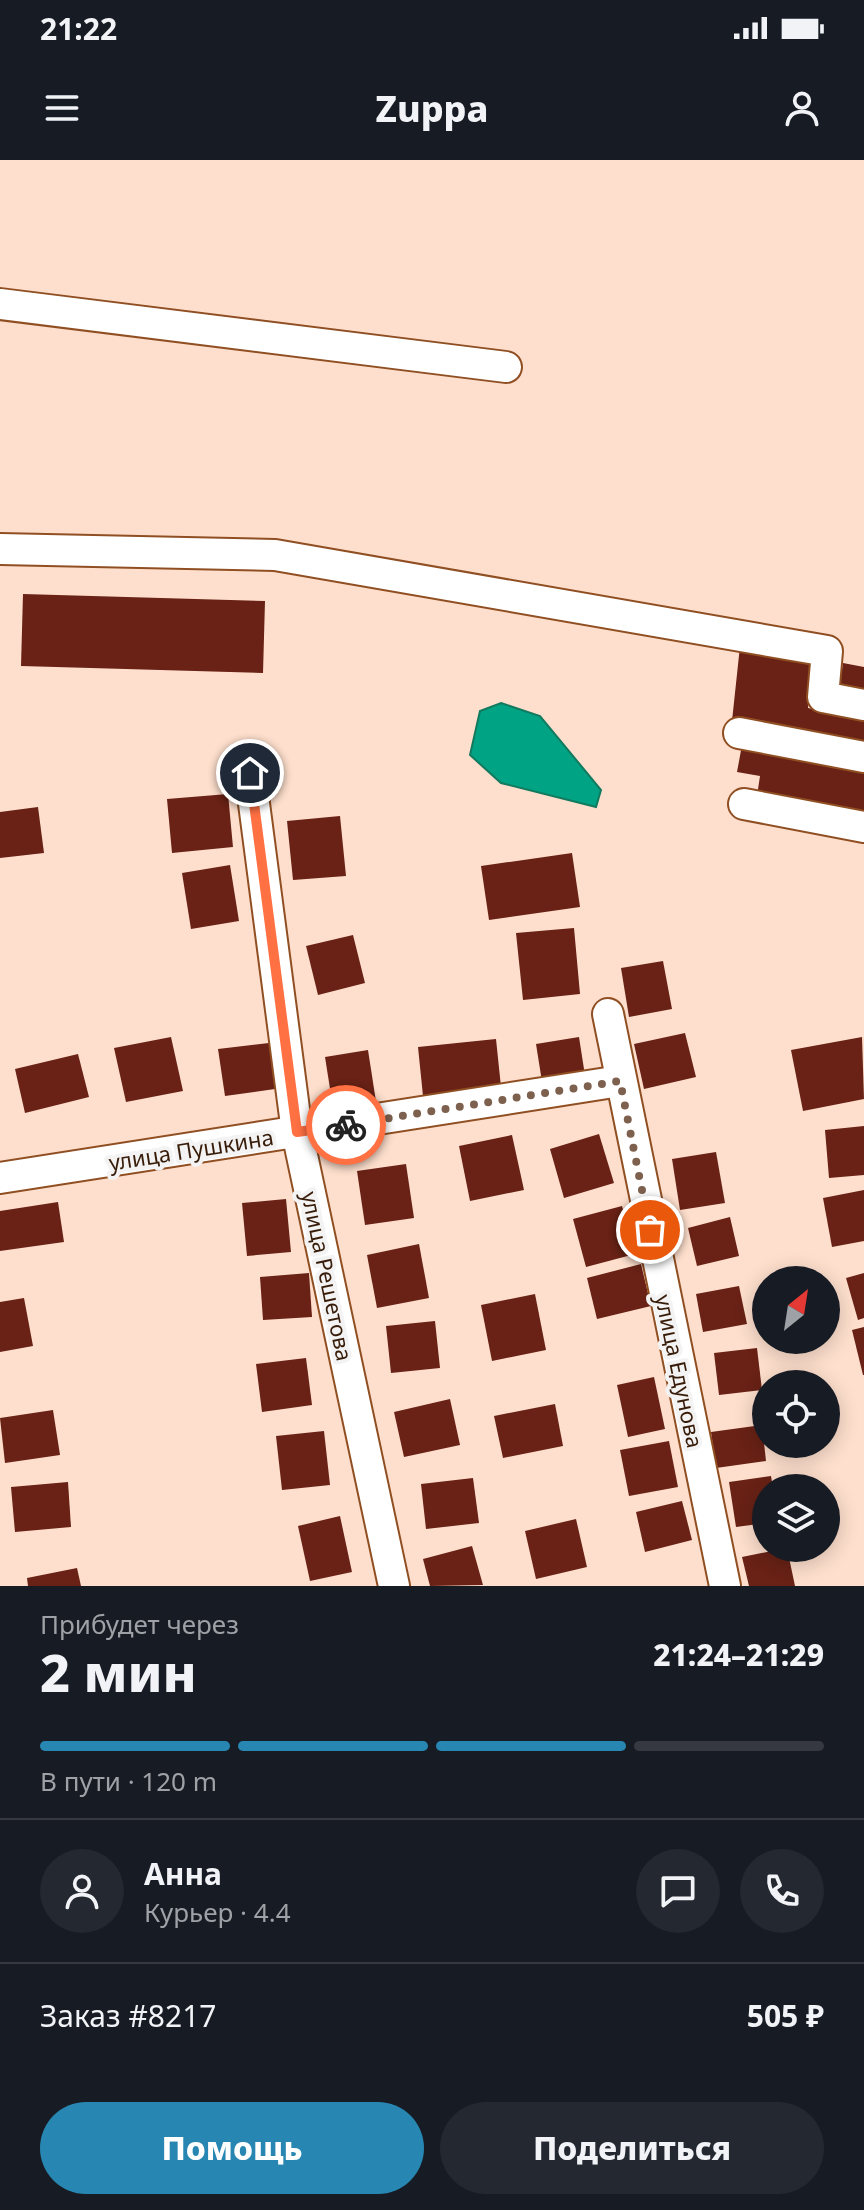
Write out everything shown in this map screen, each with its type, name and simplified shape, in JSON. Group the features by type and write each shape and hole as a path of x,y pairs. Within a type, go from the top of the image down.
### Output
{"street":[{"path":"0,304 506,367"},
{"path":"0,549 275,555 827,651 823,697 864,705"},
{"path":"739,733 864,757"},
{"name":"улица Решетова","path":"250,773 297,1132 394,1586"},
{"path":"744,804 864,827"},
{"name":"улица Едунова","path":"608,1014 725,1586"},
{"name":"улица Пушкина","path":"0,1178 620,1081"}],"water":[{"path":"501,703 540,716 601,790 596,807 501,783 470,755 480,711"}],"building":[{"path":"23,594 265,601 263,673 21,666"},
{"path":"740,646 812,655 808,708 864,719 864,746 732,721"},
{"path":"843,663 864,667 864,694 839,690"},
{"path":"742,745 864,769 864,816 757,796 760,776 737,772"},
{"path":"228,794 233,847 172,853 167,799"},
{"path":"38,807 44,853 0,858 0,812"},
{"path":"340,816 346,876 293,880 287,821"},
{"path":"572,853 580,907 489,920 481,866"},
{"path":"230,865 239,921 191,929 182,873"},
{"path":"574,928 580,994 523,1000 516,933"},
{"path":"353,935 365,983 318,995 306,946"},
{"path":"663,961 672,1009 629,1017 621,968"},
{"path":"685,1033 696,1077 644,1089 634,1044"},
{"path":"171,1037 183,1091 126,1102 114,1048"},
{"path":"579,1037 586,1082 543,1088 536,1044"},
{"path":"862,1037 864,1099 803,1111 791,1050"},
{"path":"496,1039 501,1087 423,1096 418,1047"},
{"path":"269,1043 275,1089 225,1096 218,1049"},
{"path":"368,1050 377,1108 334,1114 325,1057"},
{"path":"78,1054 89,1097 25,1113 15,1069"},
{"path":"864,1126 864,1175 829,1178 825,1130"},
{"path":"599,1134 614,1183 564,1198 550,1149"},
{"path":"512,1135 524,1190 470,1201 459,1146"},
{"path":"716,1152 725,1203 680,1210 672,1159"},
{"path":"406,1164 414,1218 365,1225 357,1171"},
{"path":"864,1190 864,1241 832,1247 823,1198"},
{"path":"286,1199 291,1252 247,1256 242,1203"},
{"path":"58,1202 64,1242 0,1251 0,1211"},
{"path":"622,1206 635,1254 586,1267 573,1219"},
{"path":"730,1217 739,1256 697,1266 688,1228"},
{"path":"419,1244 429,1298 377,1308 367,1255"},
{"path":"641,1264 651,1306 597,1319 587,1278"},
{"path":"309,1273 312,1317 263,1320 260,1277"},
{"path":"864,1273 864,1318 858,1320 846,1278"},
{"path":"739,1286 747,1324 703,1332 696,1294"},
{"path":"535,1294 546,1350 492,1361 481,1305"},
{"path":"24,1298 33,1346 0,1352 0,1302"},
{"path":"435,1321 440,1368 391,1373 386,1326"},
{"path":"864,1327 864,1375 863,1375 852,1330"},
{"path":"752,1349 752,1354 758,1354 760,1370 752,1370 752,1391 719,1395 714,1353"},
{"path":"306,1358 312,1405 262,1412 256,1364"},
{"path":"654,1377 665,1429 628,1437 617,1385"},
{"path":"450,1399 460,1445 404,1457 394,1412"},
{"path":"555,1404 563,1446 503,1458 494,1416"},
{"path":"53,1410 60,1455 5,1463 0,1418"},
{"path":"752,1426 752,1458 766,1458 766,1461 716,1468 711,1432"},
{"path":"324,1431 330,1485 282,1490 276,1436"},
{"path":"669,1441 678,1487 629,1496 620,1450"},
{"path":"473,1478 479,1523 426,1529 421,1484"},
{"path":"752,1479 752,1525 736,1527 729,1482"},
{"path":"68,1482 71,1527 15,1532 11,1487"},
{"path":"682,1501 692,1540 645,1552 636,1512"},
{"path":"340,1516 352,1572 310,1581 298,1526"},
{"path":"576,1519 587,1567 536,1579 525,1531"},
{"path":"472,1546 483,1585 430,1586 423,1559"},
{"path":"752,1555 752,1562 790,1562 795,1586 749,1586 742,1557"},
{"path":"77,1568 81,1586 28,1586 27,1578"}],"way so far":[{"path":"346,1125 620,1081 650,1230"}],"route":[{"path":"250,773 297,1132 346,1125"}]}
